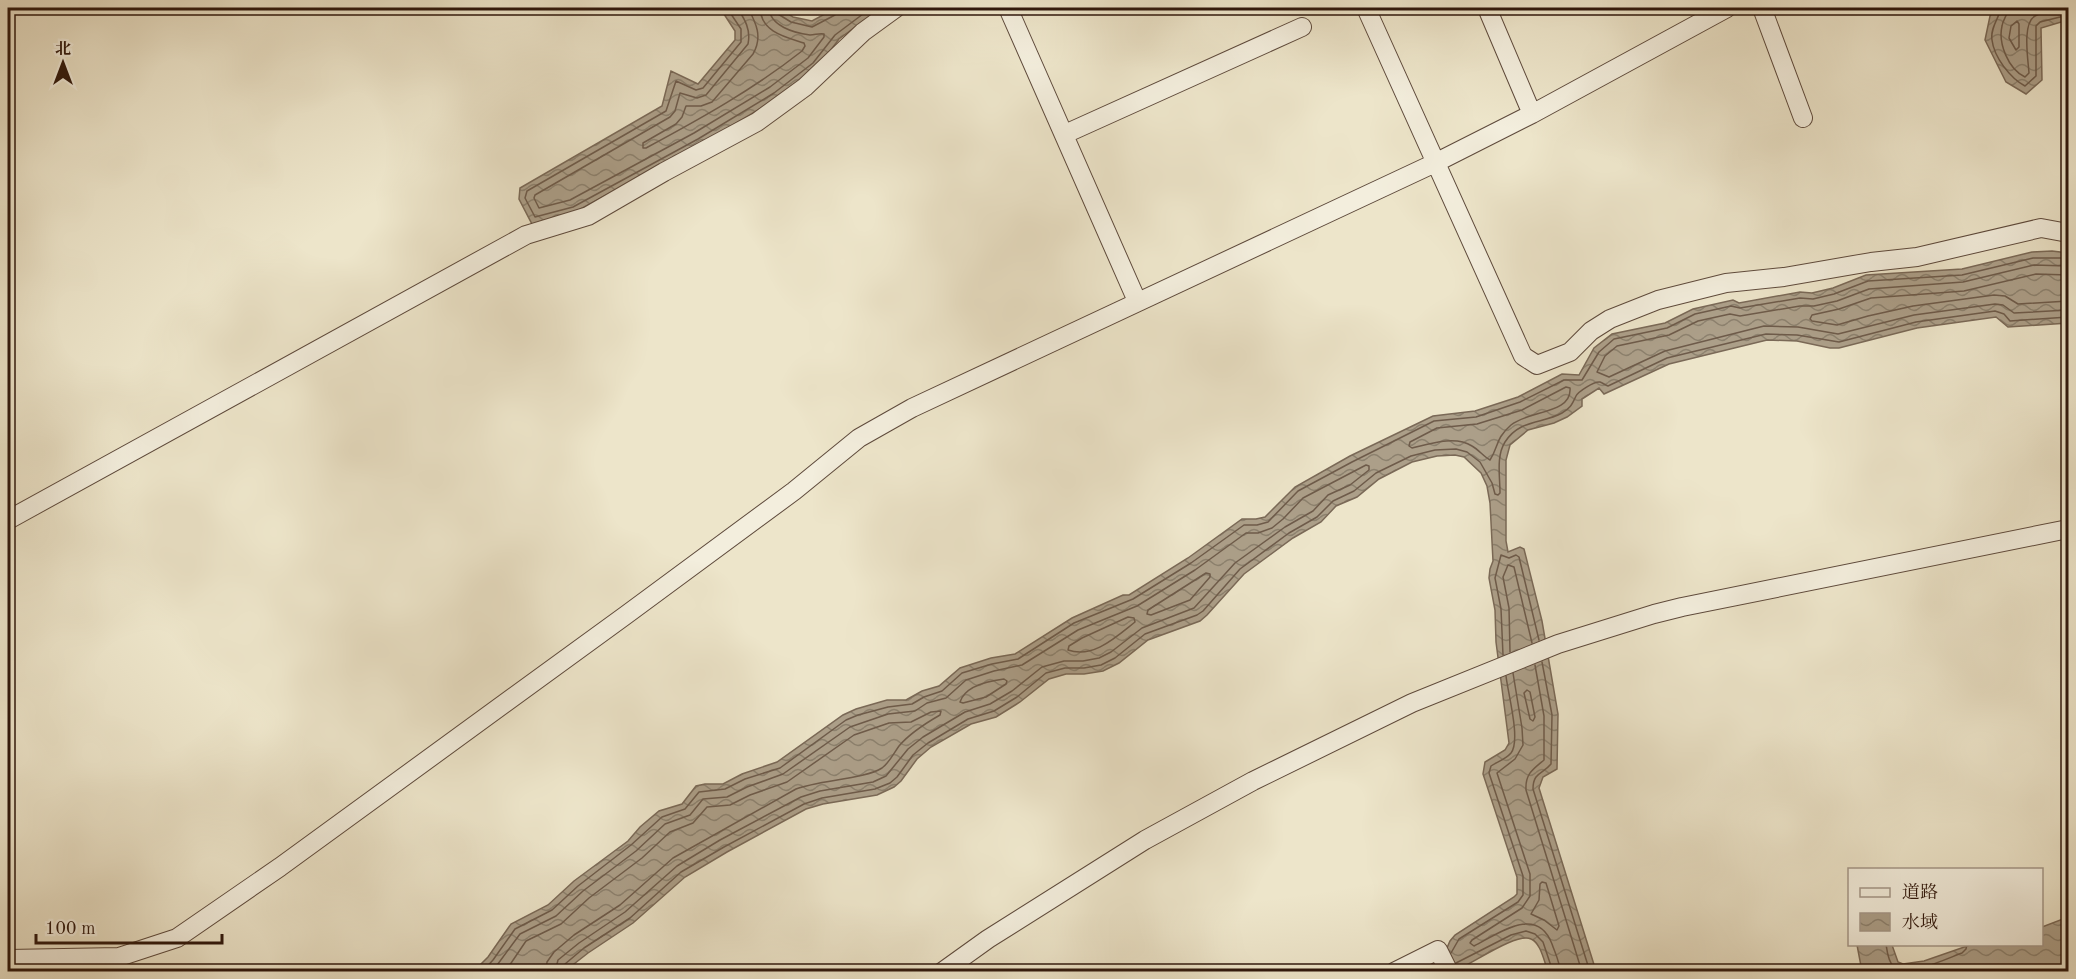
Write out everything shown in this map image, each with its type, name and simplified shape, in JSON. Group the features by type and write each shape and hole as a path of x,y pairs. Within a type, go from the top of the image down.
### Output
{"street":[{"path":"8,520 526,235 588,216 757,122 805,87 863,32 896,8"},
{"path":"1008,8 1137,301"},
{"path":"1366,8 1523,356 1537,365 1570,352 1591,332 1610,319 1658,300 1726,283 1784,277 1871,262 1917,257 2040,228 2068,233"},
{"path":"1487,8 1532,114"},
{"path":"8,959 119,957 177,938 280,867 626,615 794,491 859,438 912,408 1435,162 1532,114 1727,8"},
{"path":"1762,8 1803,118"},
{"path":"1065,134 1302,27"},
{"path":"942,972 988,939 1145,840 1253,781 1412,703 1558,644 1672,609 2068,529"},
{"path":"1394,972 1438,950 1449,972"}],"water":[{"path":"720,8 779,8 793,17 812,21 836,8 881,8 839,39 818,67 778,98 701,144 575,212 533,226 519,199 520,188 662,106 671,71 698,84 735,40 735,31"},
{"path":"1996,8 2068,8 2068,20 2041,28 2042,80 2026,94 2006,82 1985,40 1990,16"},
{"path":"2032,252 2068,253 2068,323 2008,327 1996,317 1917,328 1839,348 1797,341 1767,340 1669,364 1604,394 1599,388 1582,399 1582,406 1567,417 1528,430 1510,445 1506,460 1506,541 1508,552 1520,547 1524,549 1542,621 1558,714 1557,769 1543,777 1539,788 1596,971 1548,971 1537,944 1531,939 1524,938 1505,944 1454,971 1425,971 1440,964 1455,935 1517,894 1517,877 1483,774 1485,762 1505,750 1509,743 1496,642 1495,610 1489,578 1493,561 1490,503 1487,486 1481,473 1464,457 1455,455 1437,456 1412,462 1379,479 1357,497 1336,506 1321,522 1293,538 1244,574 1200,621 1148,640 1119,663 1103,671 1066,674 1049,679 996,717 971,724 931,747 917,759 894,787 877,795 806,809 727,852 685,877 633,923 565,971 473,972 488,957 511,924 548,905 574,881 628,841 659,811 682,804 696,786 723,784 742,774 777,762 843,715 856,709 887,700 906,700 922,691 939,686 960,668 991,658 1015,654 1072,618 1123,595 1129,595 1188,558 1242,519 1265,517 1295,487 1350,456 1433,416 1475,411 1518,397 1562,374 1579,375 1594,348 1612,334 1665,323 1693,309 1733,300 1739,303 1800,292 1812,293 1833,288 1866,275 1962,269"},
{"path":"2068,917 2068,971 1859,971 1861,966 1857,946 1892,946 1898,962 1903,964 1924,961 1967,946 2043,946 2043,927"}]}
